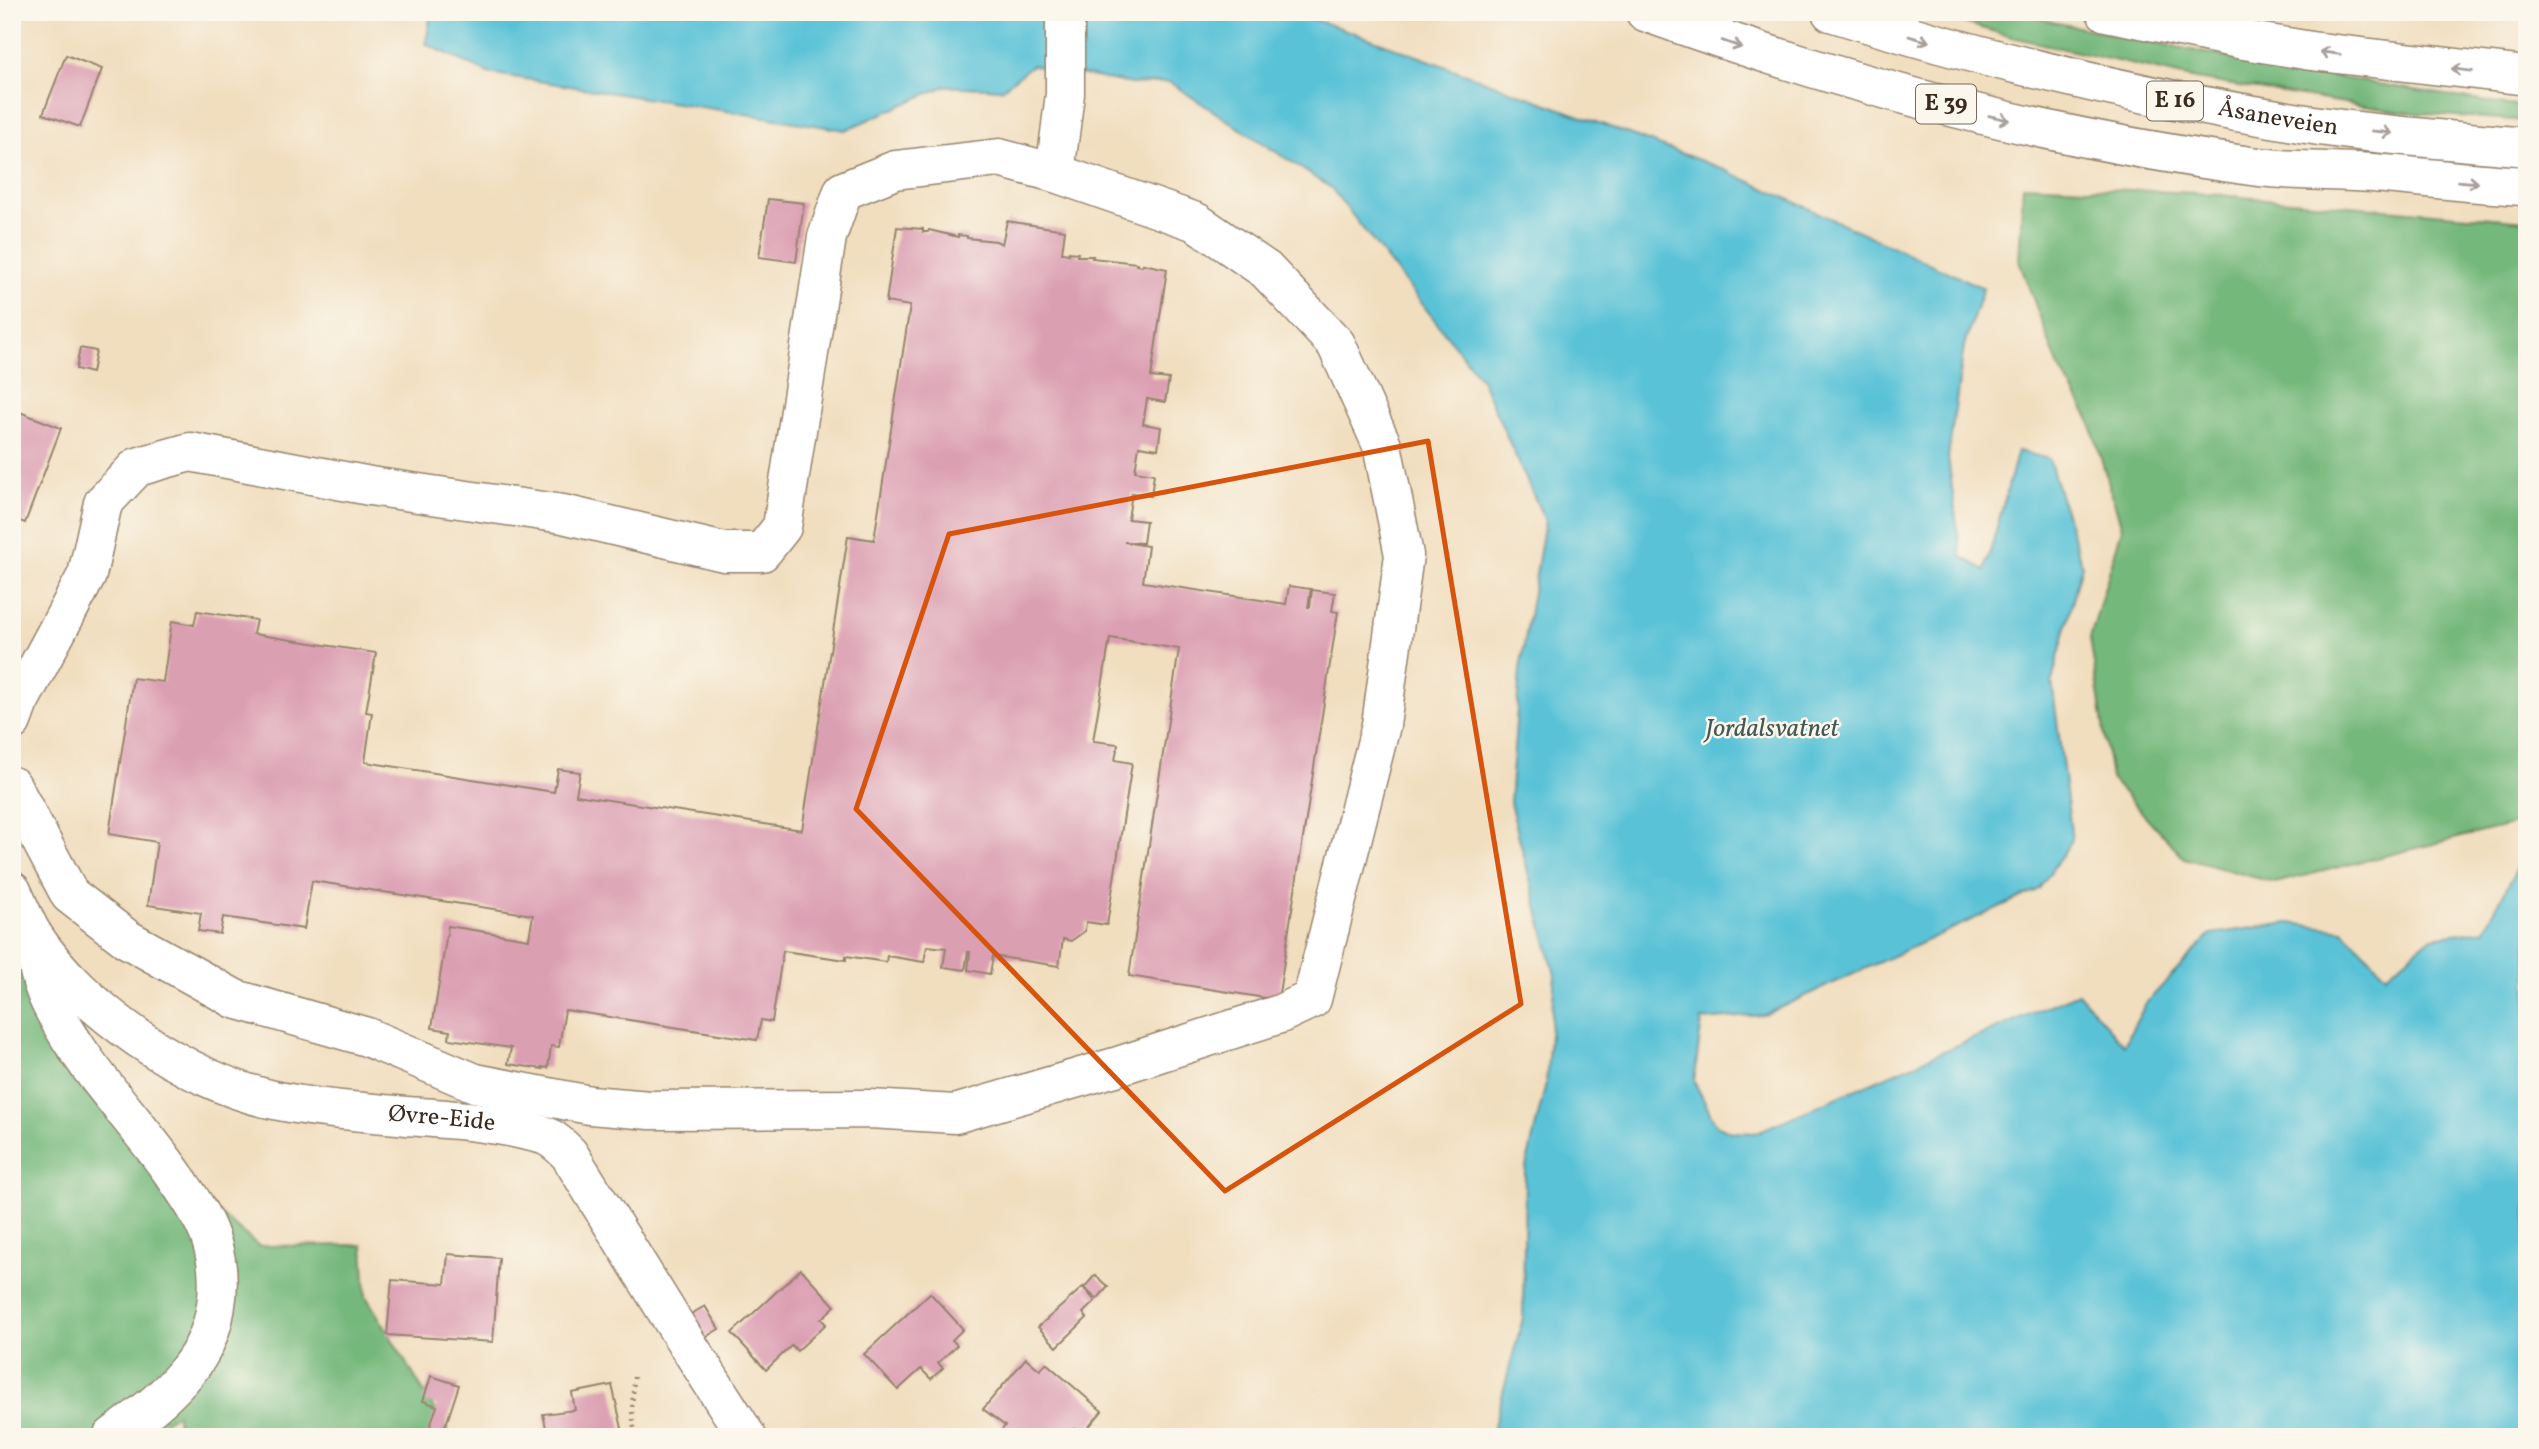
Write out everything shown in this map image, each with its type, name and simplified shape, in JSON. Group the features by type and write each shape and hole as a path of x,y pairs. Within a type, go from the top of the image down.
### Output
{"main road":[{"path":"1055,173 1065,94 1065,12"},
{"name":"E 39","path":"1645,12 1739,47 1901,93 1981,114 2132,146 2253,167 2527,186"},
{"name":"Åsaneveien","path":"1830,12 1997,60 2142,95 2302,123 2527,147"},
{"path":"2106,12 2311,51 2527,76"},
{"path":"12,721 19,702 87,575 103,503 137,467 190,452 370,485 563,514 724,552 762,552 782,527 827,237 843,191 895,170 999,158 1055,173 1196,222 1266,270 1336,344 1382,445 1404,555 1381,724 1312,999 1280,1014 1115,1067 955,1114 870,1109 650,1110 590,1105 475,1083 367,1037 235,999 127,939 70,895 12,786"},
{"name":"Øvre-Eide","path":"12,891 33,934 63,973 118,1024 159,1051 232,1088 273,1100 310,1106 507,1126 547,1136 569,1154 747,1437"},
{"name":"Øvre-Eide","path":"33,934 38,975 55,1013 83,1056 192,1200 210,1237 216,1258 216,1312 205,1345 189,1369 168,1392 112,1437"}],"path":[{"path":"634,1377 632,1409 635,1437"}],"highlighted area":[{"path":"1428,441 1521,1004 1225,1191 856,809 949,534"}],"green space":[{"path":"1928,12 2016,12 2053,22 2276,67 2505,105 2527,106 2527,121 2401,112 2196,79 2012,37"},
{"path":"2023,185 2195,193 2527,221 2527,821 2275,883 2184,858 2111,779 2090,638 2122,528 2089,418 2058,365 2019,261"},
{"path":"12,872 110,1090 205,1202 259,1246 363,1245 366,1296 451,1437 178,1437 177,1414 140,1437 12,1437"}],"water":[{"name":"Jordalsvatnet","path":"431,12 1291,12 1718,167 1983,288 1964,346 1948,457 1961,557 1985,570 2018,451 2049,459 2082,565 2052,681 2072,840 2039,889 1764,1015 1702,1020 1694,1081 1716,1125 1732,1132 1755,1133 2078,993 2124,1045 2146,1003 2211,934 2289,923 2343,930 2386,975 2432,937 2484,930 2527,850 2527,1437 1491,1437 1523,1318 1525,1171 1546,1083 1555,975 1510,803 1520,669 1545,521 1481,379 1331,188 1169,82 1132,84 1032,65 1002,89 945,86 845,130 488,73 426,44"}],"building":[{"path":"66,55 102,69 80,127 43,114"},
{"path":"768,199 804,203 796,262 759,257"},
{"path":"1007,221 1065,230 1062,253 1078,253 1077,256 1093,256 1092,258 1167,269 1151,377 1169,379 1165,402 1147,399 1143,424 1161,427 1158,449 1139,446 1135,471 1154,474 1151,496 1132,493 1128,519 1146,521 1143,543 1124,542 1148,546 1143,582 1286,604 1289,586 1311,589 1308,607 1312,590 1335,593 1332,611 1338,612 1278,1000 1129,976 1179,649 1110,638 1093,741 1118,744 1115,760 1132,763 1107,925 1086,922 1085,931 1071,941 1063,939 1059,966 993,956 990,974 968,970 968,952 965,970 943,967 946,948 927,946 924,962 887,956 886,962 846,956 846,960 783,951 772,1022 761,1020 757,1040 565,1010 559,1047 551,1046 548,1068 542,1067 543,1069 508,1064 511,1048 449,1039 450,1031 432,1028 448,926 529,939 533,915 312,881 304,929 223,917 220,934 198,931 201,913 148,905 157,842 109,834 133,678 163,682 172,621 194,625 197,611 256,620 253,634 376,653 366,712 372,713 365,762 554,792 558,769 580,772 576,795 802,830 848,536 874,540 910,306 886,302 897,227 923,229 923,232 929,230 958,237 967,236 1002,244"},
{"path":"80,348 96,351 92,373 76,369"},
{"path":"12,409 61,428 25,523 12,518"},
{"path":"448,1254 499,1258 493,1342 387,1335 392,1280 445,1284"},
{"path":"801,1269 835,1306 821,1319 826,1324 797,1351 792,1345 766,1370 732,1333"},
{"path":"1095,1275 1108,1287 1097,1299 1084,1288"},
{"path":"1083,1287 1095,1301 1083,1313 1087,1318 1057,1347 1038,1327"},
{"path":"930,1293 963,1329 952,1340 957,1345 938,1363 943,1368 931,1379 921,1369 898,1390 864,1354"},
{"path":"705,1306 719,1329 699,1341 686,1317"},
{"path":"1026,1358 1040,1370 1046,1363 1102,1411 1082,1435 1074,1429 1068,1437 996,1437 1005,1426 983,1409"},
{"path":"431,1376 459,1385 442,1437 427,1434 437,1406 423,1401"},
{"path":"612,1385 624,1437 548,1437 543,1414 575,1410 572,1393"}]}
